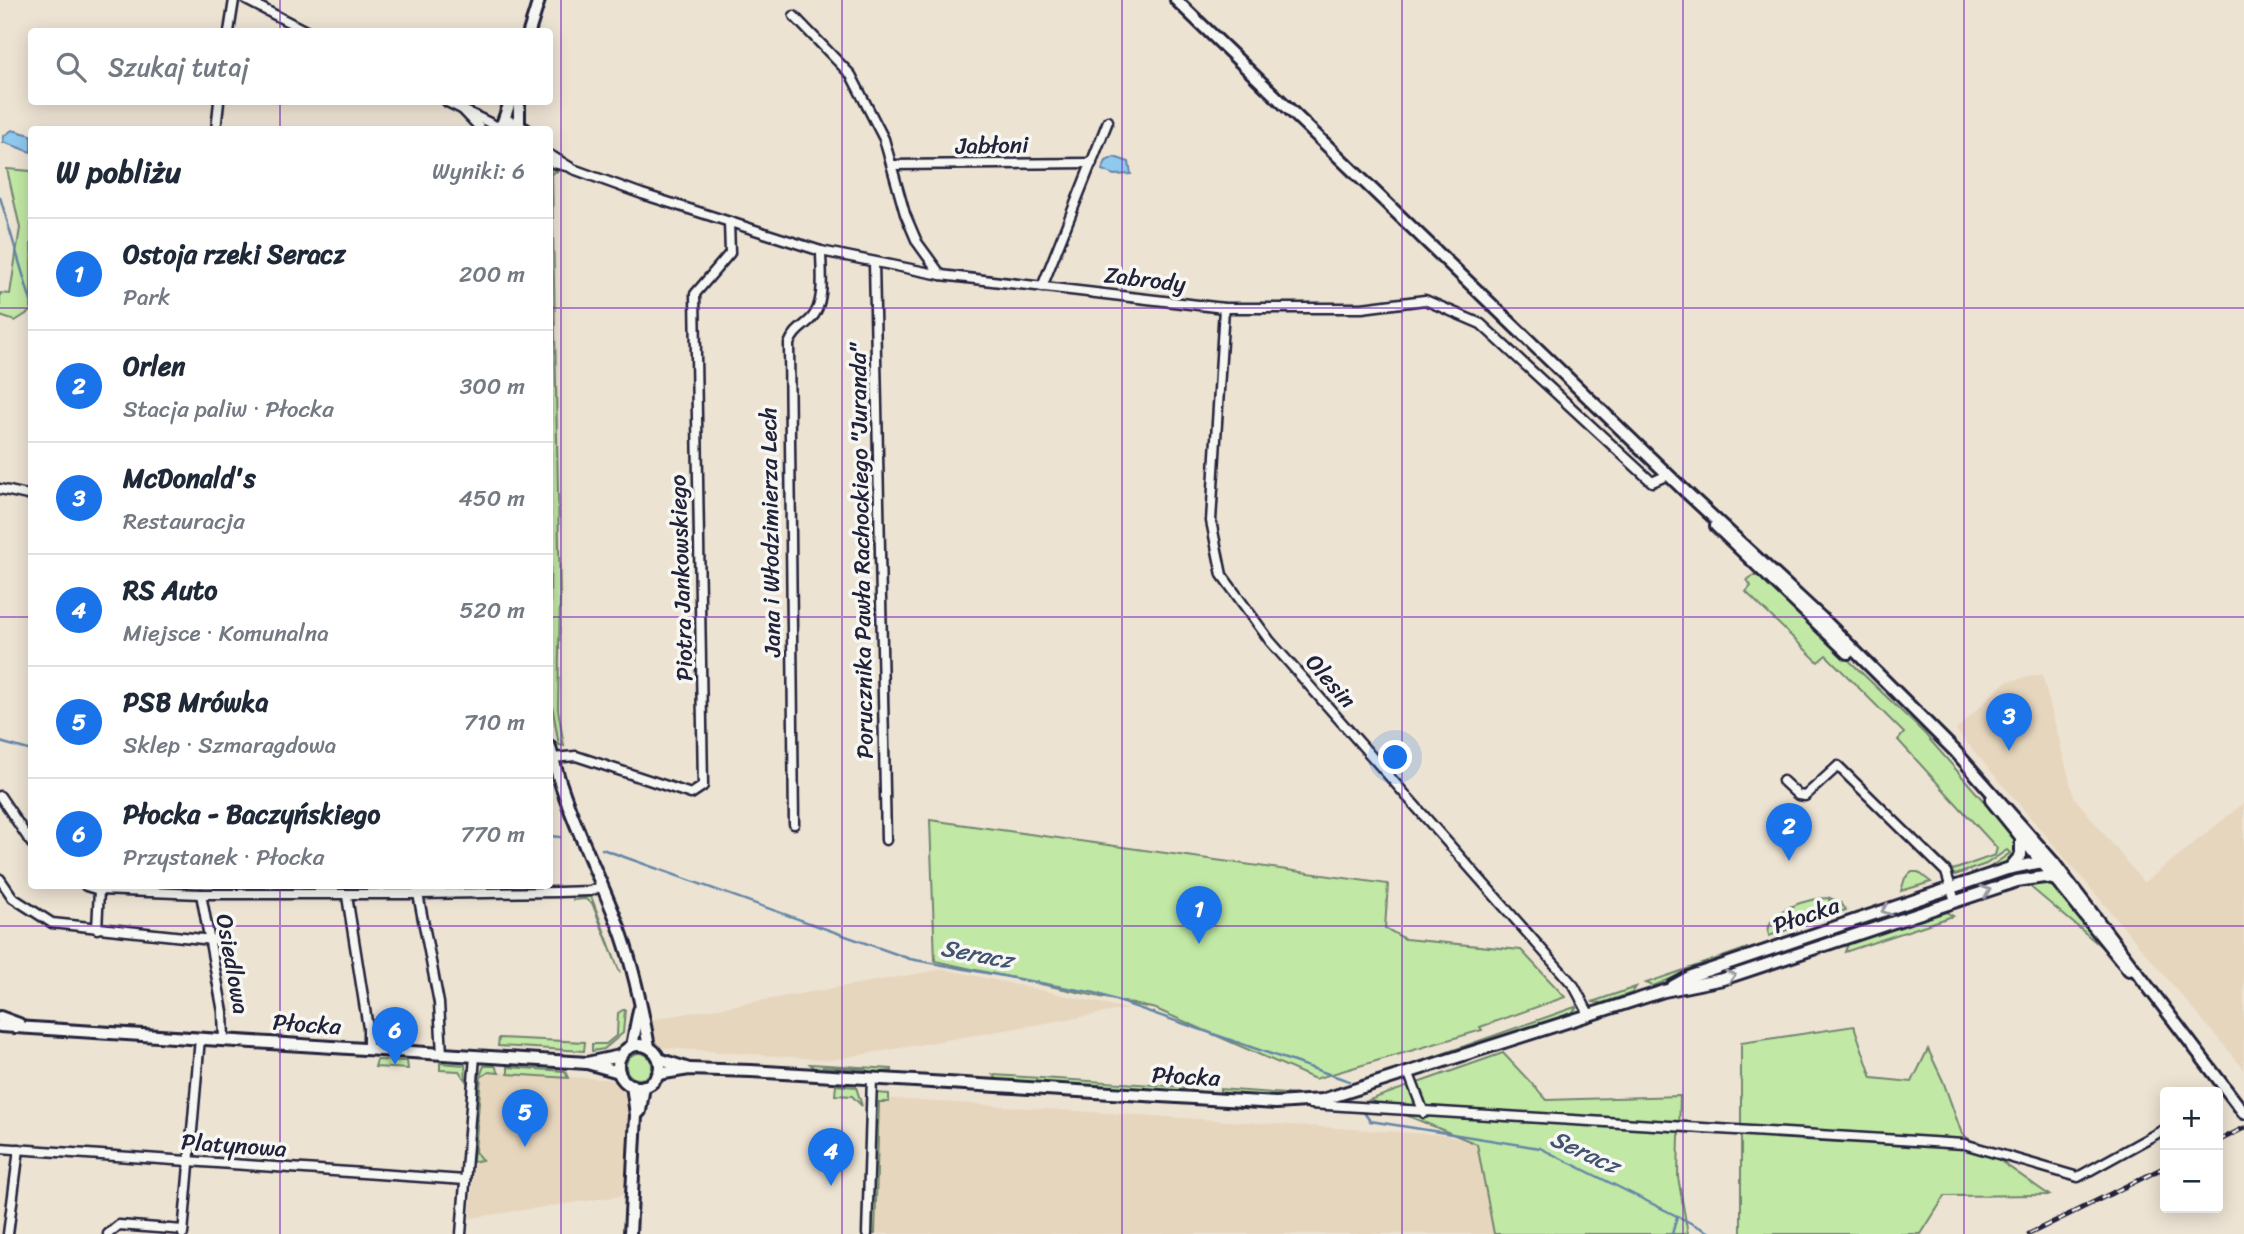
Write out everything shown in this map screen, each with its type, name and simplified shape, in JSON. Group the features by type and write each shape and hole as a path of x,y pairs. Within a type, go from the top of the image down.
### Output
{"street":[{"path":"230,28 234,0"},
{"path":"246,0 300,28"},
{"path":"530,28 539,0"},
{"path":"1176,0 1686,492 1753,563 1879,678 1986,785 2047,864 2056,880 2169,1017 2241,1110"},
{"path":"794,16 851,75 884,139 905,214 917,242 941,275"},
{"path":"216,126 219,105"},
{"path":"454,105 497,126 508,105"},
{"path":"519,105 522,126"},
{"path":"461,108 478,126"},
{"path":"1042,287 1108,121"},
{"name":"Zabrody","path":"553,157 566,166"},
{"name":"Zabrody","path":"553,163 821,251 941,275 1223,307 1363,308 1425,300 1481,324 1652,482 1668,475"},
{"name":"Jabłoni","path":"892,165 1091,163"},
{"name":"Piotra Jankowskiego","path":"553,752 576,756 691,794 703,786 695,294 730,253 729,222"},
{"name":"Jana i Włodzimierza Lech","path":"794,824 789,344 793,333 813,317 819,304 821,251"},
{"name":"Porucznika Pawła Rachockiego \"Juranda\"","path":"874,261 886,840"},
{"name":"Olesin","path":"1223,307 1211,521 1222,575 1270,641 1574,986 1589,1014"},
{"path":"0,489 28,495"},
{"path":"1925,724 2123,952 2169,1017"},
{"path":"553,758 566,800 629,959 649,1047 659,1059 658,1074 645,1086 640,1111 636,1115"},
{"path":"1783,781 1798,795 1805,796 1838,766 1946,872 1955,901"},
{"path":"0,796 28,838"},
{"path":"2007,869 2021,855 2021,837"},
{"name":"Płocka","path":"1664,991 1691,976 2007,869 2047,864"},
{"name":"Płocka","path":"2017,881 2047,864"},
{"name":"Płocka","path":"658,1074 690,1069 1303,1102 1344,1096 1589,1014 1664,991 1723,979 2017,881 2044,877 2056,880"},
{"path":"0,878 13,898 52,923 212,940"},
{"path":"96,889 346,896 569,891 602,886"},
{"path":"97,929 99,890"},
{"name":"Osiedlowa","path":"201,894 212,940 225,1020 224,1040"},
{"path":"418,894 439,1003 442,1054"},
{"path":"346,896 368,1028 368,1049"},
{"name":"Płocka","path":"1859,919 1864,932"},
{"name":"Płocka","path":"1767,950 1776,962"},
{"path":"630,1234 636,1115 632,1085 619,1072 620,1056 632,1046 639,1010"},
{"name":"Płocka","path":"0,1017 25,1026"},
{"name":"Płocka","path":"0,1026 587,1063 619,1072"},
{"path":"108,1234 118,1225 183,1232 200,1038"},
{"path":"632,1046 649,1047"},
{"path":"461,1234 475,1056"},
{"name":"Płocka","path":"587,1063 620,1056"},
{"name":"Płocka","path":"659,1059 690,1069"},
{"path":"1409,1074 1424,1113"},
{"path":"867,1234 872,1078"},
{"path":"632,1085 645,1086"},
{"path":"1303,1102 1330,1107 1424,1113 1964,1144 2078,1177 2160,1132"},
{"name":"Platynowa","path":"0,1148 465,1180"},
{"path":"8,1234 19,1149"}],"shaded area":[{"path":"2042,674 2074,797 2144,883 2244,803 2244,1069 1956,730 2005,682"},
{"path":"944,969 1128,1009 830,1060 653,1047 648,1020"},
{"path":"488,1071 632,1081 627,1195 470,1218 481,1077"},
{"path":"879,1098 1445,1135 1477,1144 1494,1234 875,1234"}],"green space":[{"path":"7,169 28,171 28,313 15,321 0,316 0,293 10,294 20,228"},
{"path":"553,226 560,599 558,709 564,746 559,745 553,711"},
{"path":"1753,576 1761,576 1773,587 1924,733 2016,838 2017,846 2013,857 1996,868 1983,872 2010,853 2007,850 1986,864 1955,875 1902,822 1953,870 1995,855 1997,848 1898,740 1904,733 1826,655 1818,662 1746,592 1751,586 1747,580"},
{"path":"561,763 579,816 622,920 640,974 570,797"},
{"path":"553,775 591,880 558,798"},
{"path":"930,820 1388,884 1385,928 1405,939 1521,950 1565,997 1480,1027 1482,1030 1315,1079 1156,1009 935,961"},
{"path":"1912,872 1918,872 1931,882 1901,891 1905,878"},
{"path":"2042,881 2057,889 2103,948 2028,885"},
{"path":"591,896 620,973 592,903 585,899 572,900"},
{"path":"1942,897 1944,900 1866,924 1867,922"},
{"path":"1829,898 1831,908 1834,907 1830,898 1841,903 1846,910 1769,936 1773,919 1789,907 1810,900"},
{"path":"1944,911 1953,916 1845,952 1848,944"},
{"path":"1855,927 1855,930 1779,954 1779,951"},
{"path":"1748,948 1653,986 1646,983"},
{"path":"1636,987 1632,993 1602,1003 1592,1002"},
{"path":"1578,1006 1571,1014 1344,1090 1313,1097 1220,1094 1220,1089 1312,1096 1334,1092"},
{"path":"623,1010 623,1033 604,1049 592,1051 592,1044 606,1044 617,1035 618,1013"},
{"path":"1854,1026 1872,1078 1912,1082 1928,1049 1962,1134 2049,1195 1945,1196 1921,1234 1741,1234 1741,1043"},
{"path":"499,1038 585,1042 584,1051 498,1046"},
{"path":"639,1053 648,1057 652,1066 648,1075 639,1079 630,1075 626,1066 630,1057"},
{"path":"1503,1053 1547,1100 1680,1096 1678,1177 1688,1234 1494,1234 1477,1144 1369,1100"},
{"path":"377,1060 407,1061 408,1069 375,1067"},
{"path":"440,1063 465,1065 466,1081 459,1071 440,1070"},
{"path":"810,1064 892,1071 869,1073 865,1069 823,1067 817,1070"},
{"path":"484,1066 495,1066 499,1073 489,1072 481,1077 475,1152 482,1160 473,1162 479,1079"},
{"path":"508,1067 565,1071 568,1078 508,1074"},
{"path":"993,1075 1187,1087 1178,1092 999,1081"},
{"path":"836,1085 856,1087 862,1106 852,1096 835,1095"},
{"path":"875,1093 889,1094 889,1102 879,1102 875,1234 871,1234"}],"water":[{"path":"12,130 28,134 28,151 3,142 4,136"},
{"path":"1114,157 1129,162 1131,174 1114,175 1102,170 1106,161"}],"waterway":[{"path":"0,197 28,292"},
{"name":"Seracz","path":"0,742 28,750"},
{"name":"Seracz","path":"553,836 560,837"},
{"name":"Seracz","path":"602,849 910,959 1095,993 1349,1081"},
{"name":"Seracz","path":"1361,1108 1370,1121 1540,1148 1713,1234"},
{"path":"1672,1234 1677,1217"}],"railway":[{"path":"2223,1138 2244,1128"},
{"path":"2029,1234 2160,1169"}],"place":[{"name":"McDonald's","path":"2009,751"},
{"name":"Orlen","path":"1789,861"},
{"name":"Ostoja rzeki Seracz","path":"1199,944"},
{"name":"Płocka - Baczyńskiego","path":"395,1065"},
{"name":"PSB Mrówka","path":"525,1147"},
{"name":"RS Auto","path":"831,1186"}]}
